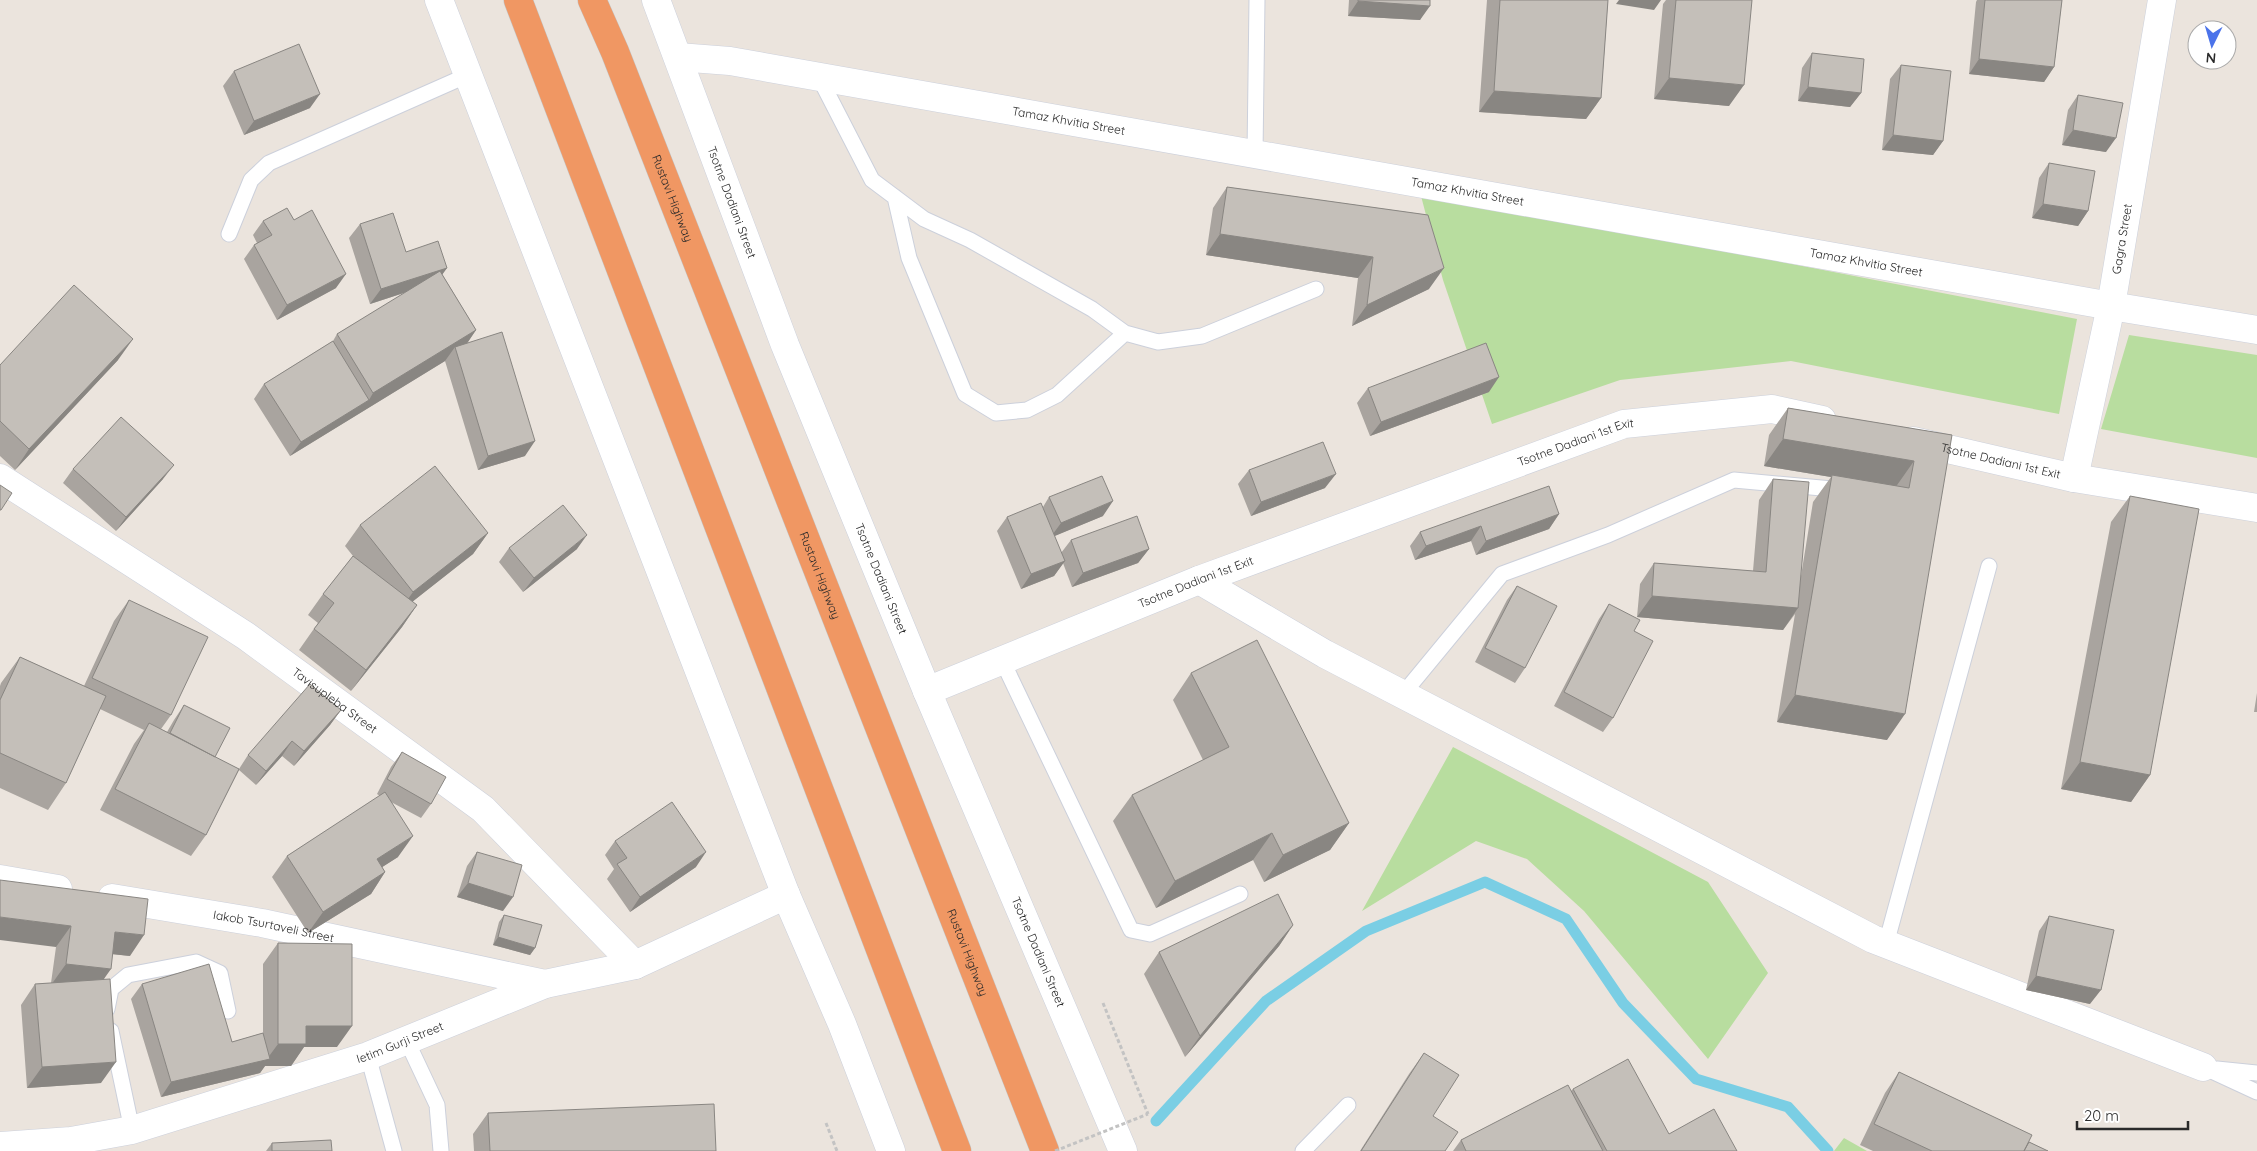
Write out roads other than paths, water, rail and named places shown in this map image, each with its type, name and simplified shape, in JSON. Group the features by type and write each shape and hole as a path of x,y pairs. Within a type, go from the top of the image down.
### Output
{"highway":[{"name":"Rustavi Highway","path":"592,0 619,61 1045,1151"},
{"path":"522,11 958,1151"}],"street":[{"path":"439,0 786,895 842,1024 891,1151"},
{"name":"Tsotne Dadiani Street","path":"656,0 785,345 927,691 1123,1151"},
{"name":"Gagra Street","path":"2074,478 2111,306 2162,0"},
{"name":"Tamaz Khvitia Street","path":"678,57 730,61 2111,306 2257,330"},
{"name":"Tsotne Dadiani 1st Exit","path":"927,691 1199,580 1624,424 1772,409 1847,426"},
{"name":"Tsotne Dadiani 1st Exit","path":"1885,435 2074,478 2257,508"},
{"name":"Tavisupleba Street","path":"0,478 246,636 483,809 635,965"},
{"path":"1199,580 1325,654 1886,944 2203,1067"},
{"name":"Iakob Tsurtaveli Street","path":"0,879 262,924 545,984"},
{"name":"Ietim Gurji Street","path":"0,1146 71,1141 132,1130 368,1056 545,984 635,965 786,895"}],"lane":[{"path":"1255,154 1257,0"},
{"path":"229,234 251,180 269,163 468,75"},
{"path":"819,78 872,180 924,219 970,240 1066,294 1092,309 1125,333 1158,342 1202,336 1316,290"},
{"path":"895,197 909,258 965,394 996,413 1027,410 1057,394 1125,333"},
{"path":"1403,694 1502,574 1608,535 1734,480 1856,491"},
{"path":"1886,944 1988,566"},
{"path":"1002,660 1131,930 1150,934 1240,894"},
{"path":"132,1130 106,1013 111,989 128,975 196,962 220,973 228,1011"},
{"path":"406,1039 437,1105 442,1151"},
{"path":"368,1056 394,1151"},
{"path":"2203,1067 2257,1073"},
{"path":"2203,1067 2257,1092"},
{"path":"1303,1151 1348,1105"}],"waterway":[{"path":"1156,1121 1266,1001 1366,931 1485,882 1566,919 1623,1003 1696,1079 1788,1107 1828,1151"}]}
